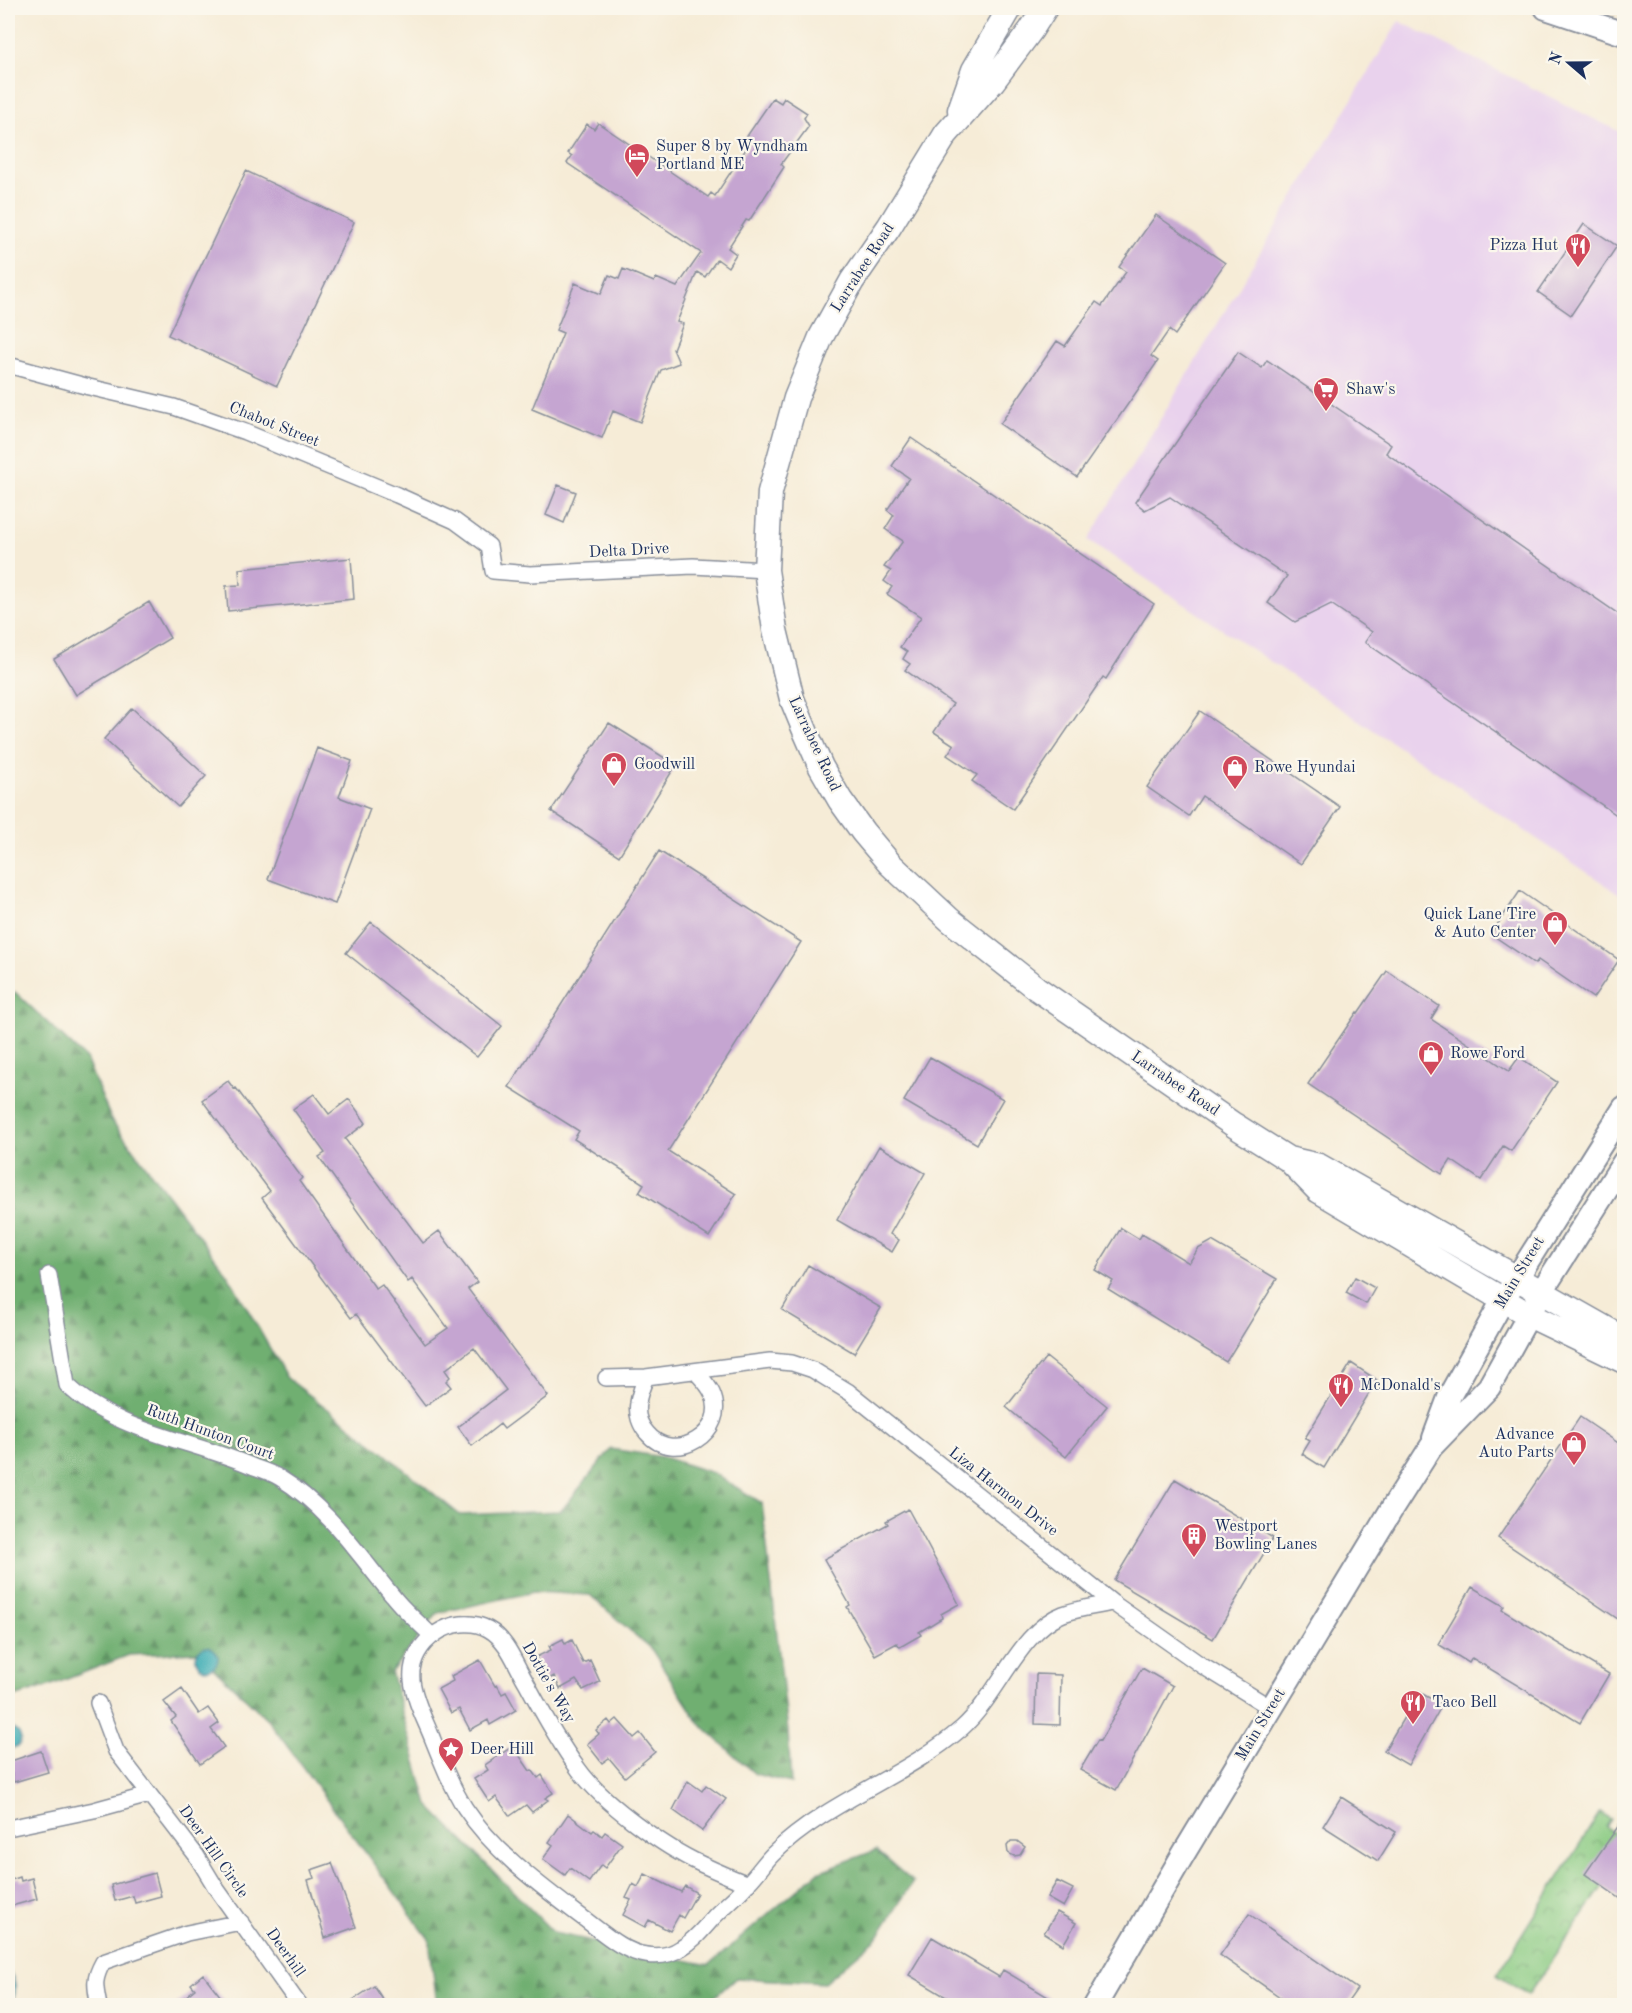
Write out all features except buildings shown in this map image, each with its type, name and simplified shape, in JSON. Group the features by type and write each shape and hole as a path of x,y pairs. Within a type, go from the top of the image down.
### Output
{"main road":[{"name":"Larrabee Road","path":"955,123 974,70 1010,8"},
{"name":"Larrabee Road","path":"1045,8 993,81 955,123 852,281 807,367 786,429 770,492 766,570 775,630 792,699 806,733 821,767 840,800 890,864 950,920 1036,988 1215,1112 1288,1159 1319,1191 1529,1316 1624,1361"},
{"path":"1546,8 1624,34"},
{"name":"Main Street","path":"1431,1447 1450,1395 1503,1300 1624,1108"},
{"name":"Larrabee Road","path":"1288,1159 1319,1166 1624,1339"},
{"name":"Main Street","path":"1095,2006 1389,1513 1431,1447 1489,1387 1542,1291 1624,1162"}],"street":[{"name":"Chabot Street","path":"8,364 89,387 174,407 245,432 397,495 455,521 489,546 493,571"},
{"name":"Delta Drive","path":"493,571 530,574 693,566 766,570"},
{"name":"Ruth Hunton Court","path":"49,1275 67,1385 73,1391 97,1409 123,1422 230,1456 279,1477 315,1503 398,1602 432,1636"},
{"name":"Liza Harmon Drive","path":"606,1378 646,1377 770,1361 792,1363 813,1370 849,1392 1113,1602 1201,1665 1271,1708"},
{"path":"646,1377 637,1404 638,1416 643,1428 651,1438 662,1444 681,1446 698,1440 714,1420 713,1394 707,1383 695,1371"},
{"path":"432,1636 420,1648 413,1662 412,1678 415,1694 441,1761 457,1794 478,1825 506,1855 538,1883 623,1946 642,1955 663,1955 680,1950 693,1939 787,1841 815,1819 938,1747 964,1726 986,1703 1032,1635 1046,1623 1063,1614 1113,1602"},
{"name":"Dottie's Way","path":"432,1636 447,1627 467,1624 488,1629 504,1642 539,1707 580,1772 609,1802 660,1840 697,1863 748,1884"},
{"name":"Deer Hill Circle","path":"98,1703 116,1751 196,1855 241,1922 187,1933 103,1962 96,1976 99,2006"},
{"path":"8,1828 94,1810 149,1795"},
{"name":"Deerhill","path":"241,1922 300,2006"}],"shaded area":[{"path":"1399,21 1624,134 1624,897 1088,540"}],"green space":[{"path":"15,992 86,1059 112,1121 228,1275 287,1378 357,1431 460,1515 561,1511 611,1449 663,1457 713,1473 762,1503 788,1731 791,1783 755,1774 699,1723 652,1650 590,1595 534,1592 438,1613 391,1672 428,1805 554,1933 709,1965 818,1872 876,1850 913,1882 877,1938 824,1983 736,1978 706,2005 437,2005 429,1939 268,1720 197,1652 129,1655 8,1699 8,1000"},
{"path":"1600,1812 1611,1819 1606,1827 1614,1833 1603,1886 1528,1995 1497,1975"}],"water":[{"path":"207,1647 215,1650 218,1658 215,1666 207,1669 199,1666 196,1658 199,1650"},
{"path":"13,1729 19,1733 21,1739 19,1745 11,1749 8,1748 8,1730"},
{"path":"8,1970 15,1990 14,1997 8,1998"}],"place":[{"name":"Super 8 by Wyndham Portland ME","path":"637,179"},
{"name":"Pizza Hut","path":"1578,269"},
{"name":"Shaw's","path":"1326,413"},
{"name":"Goodwill","path":"614,788"},
{"name":"Rowe Hyundai","path":"1235,791"},
{"name":"Quick Lane Tire & Auto Center","path":"1555,947"},
{"name":"Rowe Ford","path":"1431,1077"},
{"name":"McDonald's","path":"1341,1409"},
{"name":"Advance Auto Parts","path":"1574,1467"},
{"name":"Westport Bowling Lanes","path":"1194,1559"},
{"name":"Taco Bell","path":"1413,1726"},
{"name":"Deer Hill","path":"451,1773"}]}
